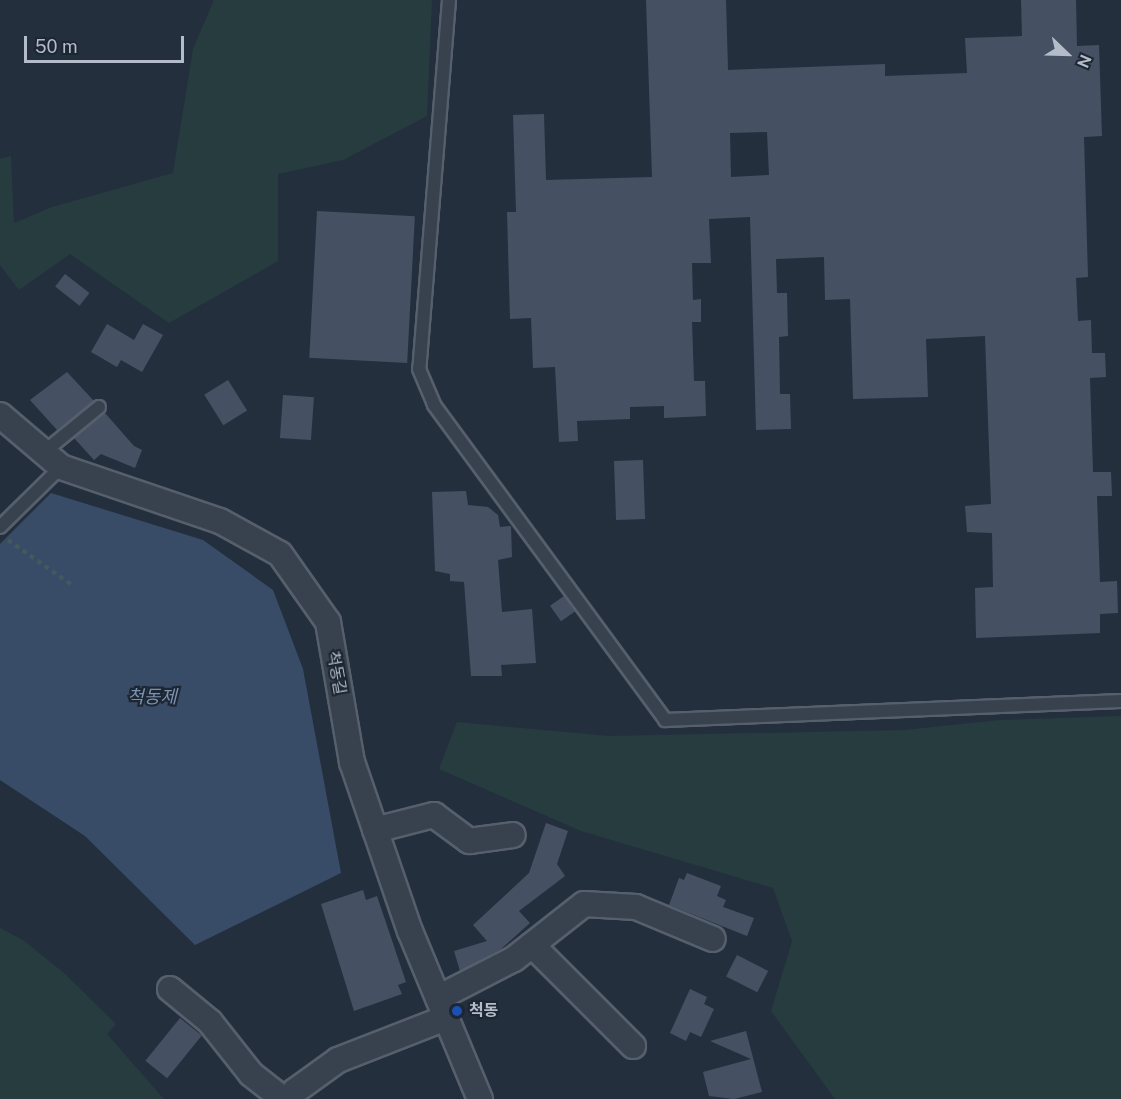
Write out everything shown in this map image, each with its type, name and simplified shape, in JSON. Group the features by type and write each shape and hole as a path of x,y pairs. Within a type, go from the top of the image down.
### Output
{"street":[{"name":"척동길","path":"0,415 52,459 220,521 280,554 328,622 352,762 442,1008 480,1099"},
{"path":"375,830 434,815 468,841 513,835"},
{"path":"291,1099 295,1091 338,1060 442,1008 514,959 584,904 636,907 713,939"},
{"path":"532,945 633,1046"},
{"path":"170,989 210,1022 251,1074 283,1099"}],"lane":[{"path":"449,0 419,369 434,405 665,720 1121,701"},
{"path":"0,527 52,459 99,407"}],"path":[{"path":"0,534 72,585"}],"green space":[{"path":"214,0 432,0 427,116 343,160 278,174 278,261 169,323 70,254 19,290 0,265 0,159 11,156 14,223 52,207 173,173 193,49"},
{"path":"1121,716 1121,1099 835,1099 771,1011 792,941 773,888 581,831 439,769 457,722 609,736 904,730 1000,720"},
{"path":"0,928 23,940 64,973 116,1024 107,1034 164,1099 0,1099"}],"water":[{"name":"척동제","path":"51,493 203,540 273,590 303,669 341,873 195,945 85,836 0,780 0,544"}],"building":[{"path":"646,0 726,0 728,70 885,64 885,76 967,73 965,38 1022,36 1021,0 1076,0 1077,46 1099,45 1102,136 1084,137 1088,277 1076,278 1078,321 1091,320 1092,353 1105,353 1106,377 1090,378 1093,472 1111,472 1112,496 1097,496 1100,582 1117,581 1118,613 1100,614 1100,633 976,638 975,588 993,587 992,533 967,532 965,506 991,504 985,336 926,339 928,397 853,399 850,299 825,300 824,257 776,259 777,293 787,293 788,336 779,337 780,394 790,394 791,429 756,430 750,217 709,219 711,263 692,263 693,300 701,299 701,322 692,322 694,381 705,381 706,416 664,418 664,406 630,407 630,419 577,421 578,441 559,442 555,367 533,368 531,318 510,319 507,212 516,212 513,115 544,114 546,180 652,177","holes":["767,132 769,175 731,177 730,133"]},
{"path":"317,211 415,216 407,363 309,358"},
{"path":"65,274 89,293 80,306 55,287"},
{"path":"107,324 134,340 143,324 163,335 142,372 121,360 117,367 91,352"},
{"path":"67,372 94,401 57,430 30,400"},
{"path":"228,380 247,411 223,425 204,395"},
{"path":"283,395 314,397 311,440 280,438"},
{"path":"105,413 134,446 142,450 135,468 101,454 94,460 74,438"},
{"path":"643,460 645,519 616,520 614,461"},
{"path":"466,491 468,505 488,507 498,515 500,527 511,526 512,557 498,560 502,612 532,609 536,663 501,665 502,676 471,676 464,582 450,581 450,574 435,571 432,492"},
{"path":"564,596 575,612 561,621 550,606"},
{"path":"546,823 568,831 557,864 565,876 519,911 530,923 501,949 460,971 454,951 487,941 473,925 529,873"},
{"path":"687,873 721,886 717,896 726,900 723,907 754,918 747,936 669,905 679,878 684,880"},
{"path":"363,890 366,900 377,896 406,982 398,985 402,994 354,1011 321,904"},
{"path":"737,955 768,971 757,992 726,976"},
{"path":"690,989 707,997 704,1004 714,1009 701,1037 690,1032 686,1041 670,1033"},
{"path":"180,1018 202,1036 167,1078 145,1061"},
{"path":"746,1031 762,1092 734,1099 709,1096 703,1072 751,1059 710,1041"}],"place":[{"name":"척동","path":"457,1011"}]}
